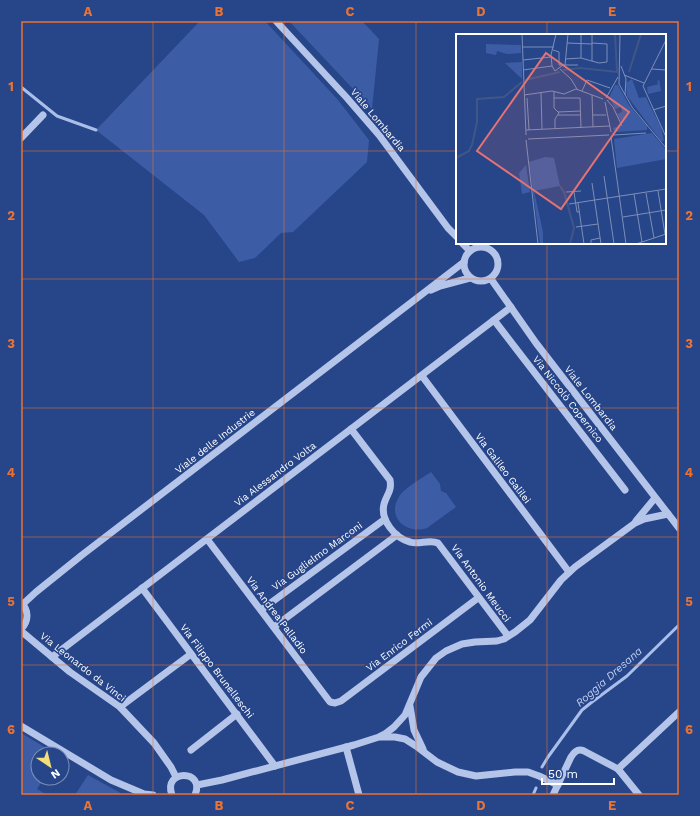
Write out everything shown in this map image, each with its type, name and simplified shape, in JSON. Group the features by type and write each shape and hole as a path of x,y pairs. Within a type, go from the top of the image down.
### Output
{"street":[{"name":"Viale Lombardia","path":"276,21 379,135 448,228 456,236"},
{"path":"21,138 43,115"},
{"path":"463,244 470,251"},
{"path":"480,247 491,250 495,254 499,264 498,270 491,279 480,282 470,278 466,274 464,262 470,251 480,247"},
{"name":"Viale delle Industrie","path":"21,630 27,621 27,615 22,603 464,262"},
{"name":"Viale delle Industrie","path":"420,296 440,286 470,278"},
{"name":"Viale Lombardia","path":"491,279 536,343 679,528"},
{"name":"Via Alessandro Volta","path":"52,657 511,307"},
{"name":"Via Niccolò Copernico","path":"494,320 625,490"},
{"name":"Via Galileo Galilei","path":"422,376 569,572"},
{"path":"352,429 390,480 391,490 384,505 385,519"},
{"path":"635,523 655,498"},
{"path":"379,737 397,724 404,715 421,677 428,667 441,655 462,644 497,641 508,636 530,620 557,585 582,561 635,523 644,519 668,514"},
{"name":"Via Antonio Meucci","path":"385,519 391,530 405,541 412,543 433,541 438,543 508,636"},
{"name":"Via Guglielmo Marconi","path":"261,610 385,519"},
{"path":"274,627 397,535"},
{"name":"Via Andrea Palladio","path":"207,539 330,702"},
{"name":"Via Filippo Brunelleschi","path":"142,588 275,766"},
{"name":"Via Enrico Fermi","path":"330,702 341,702 478,598"},
{"name":"Via Leonardo da Vinci","path":"21,630 70,672 120,707 154,743 171,767 176,777"},
{"path":"120,707 191,654"},
{"path":"410,704 414,730 426,754"},
{"path":"618,769 679,712"},
{"path":"191,750 237,714"},
{"path":"21,726 111,780 144,794 153,795"},
{"path":"197,786 379,737 395,737 405,740 414,744 449,769 466,775 524,772 535,774 558,785"},
{"path":"346,747 359,795"},
{"path":"553,795 571,756 577,750 582,750 618,769 639,795"},
{"path":"171,795 170,786 172,781 181,775 191,777 194,780 197,786 195,795"}],"shaded area":[{"path":"200,21 265,21 338,100 369,140 367,162 293,232 281,233 255,258 239,262 204,215 96,130"},
{"path":"289,21 362,21 379,39 372,109"},
{"path":"431,472 440,484 441,491 446,493 456,507 427,528 412,529 406,527 401,523 395,511 399,497 409,487"},
{"path":"21,733 43,746 30,746 30,786 39,786 37,789 47,795 21,795"},
{"path":"88,775 124,795 75,795"}],"waterway":[{"path":"21,87 57,116 96,130"},
{"name":"Roggia Dresana","path":"542,767 582,710 627,676 679,625"},
{"name":"Roggia Dresana","path":"533,795 536,788"}]}
